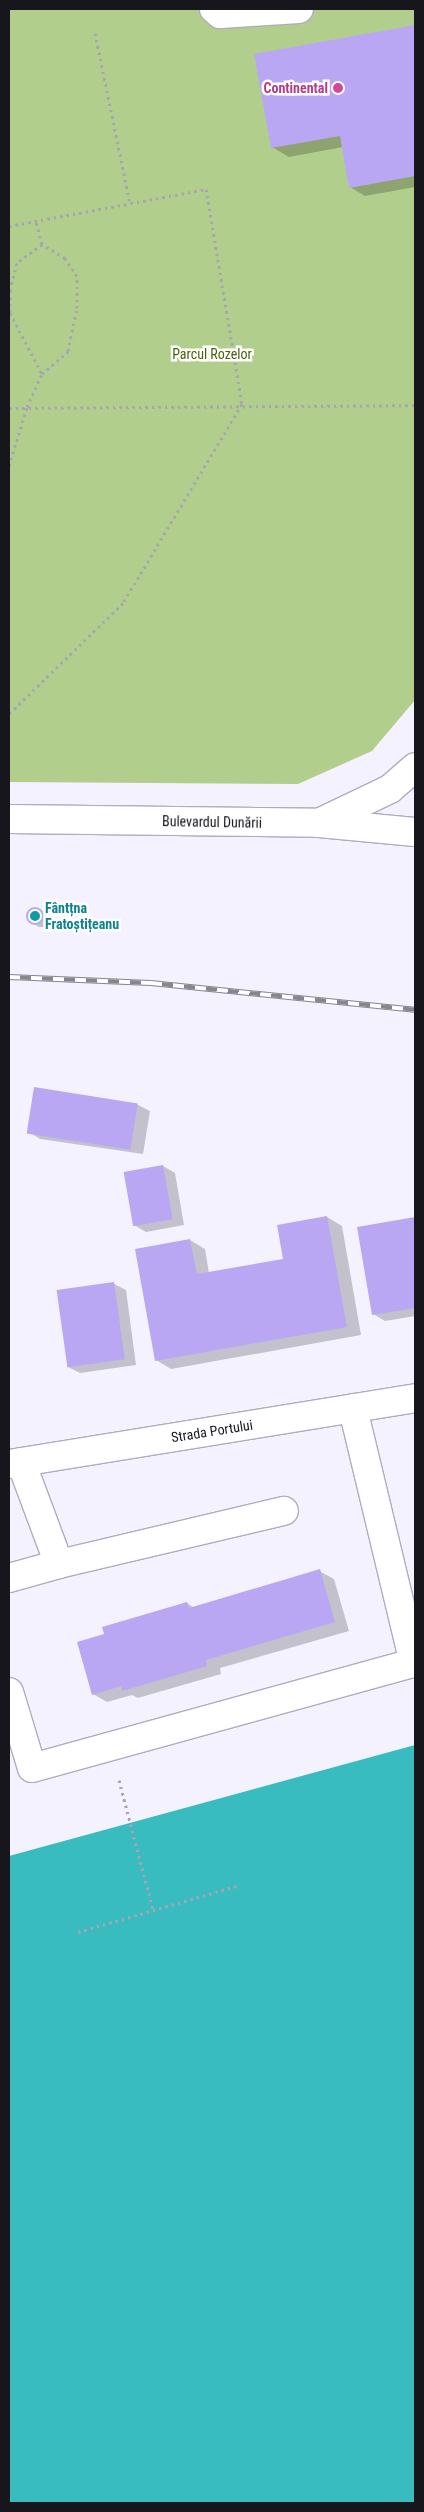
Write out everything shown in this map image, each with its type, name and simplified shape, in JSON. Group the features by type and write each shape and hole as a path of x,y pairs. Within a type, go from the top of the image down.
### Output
{"street":[{"path":"214,9 220,14 299,9"},
{"path":"319,824 390,789 415,768"},
{"name":"Bulevardul Dunării","path":"9,819 319,824 415,832"},
{"name":"Strada Portului","path":"15,1463 415,1398"},
{"path":"9,1692 32,1768 414,1663 353,1408"},
{"path":"15,1463 59,1564"},
{"path":"9,1578 59,1564 284,1511"}],"path":[{"path":"95,33 130,203"},
{"path":"9,226 206,189 242,404 123,603 9,714"},
{"path":"9,466 27,407 42,374 68,351 77,308 77,276 65,258 42,244 36,221"},
{"path":"42,244 17,263 10,290 10,313 42,374"},
{"path":"9,408 242,404 415,405"},
{"path":"110,1748 153,1910"},
{"path":"78,1932 236,1886"}],"green space":[{"name":"Parcul Rozelor","path":"9,9 415,9 415,700 372,751 298,784 9,782"}],"water":[{"path":"415,1745 415,2503 9,2503 9,1856"}],"building":[{"name":"Continental","path":"415,25 415,176 349,188 340,136 271,148 254,54"},
{"name":"Fântțna Fratoștițeanu","path":"35,907 41,910 44,916 41,922 35,925 29,922 26,916 29,910"},
{"path":"34,1087 138,1103 130,1150 27,1133"},
{"path":"163,1165 173,1219 133,1226 124,1172"},
{"path":"327,1216 347,1327 155,1361 135,1249 190,1239 197,1274 283,1259 277,1225"},
{"path":"415,1217 415,1308 372,1315 357,1227"},
{"path":"114,1282 125,1359 67,1367 57,1290"},
{"path":"320,1569 335,1622 206,1660 207,1666 122,1691 121,1686 92,1695 77,1642 104,1634 102,1627 187,1602 189,1608"}],"railway":[{"path":"9,977 151,983 415,1010"}],"place":[{"name":"Continental","path":"338,88"},
{"name":"Fântțna Fratoștițeanu","path":"35,916"}]}
